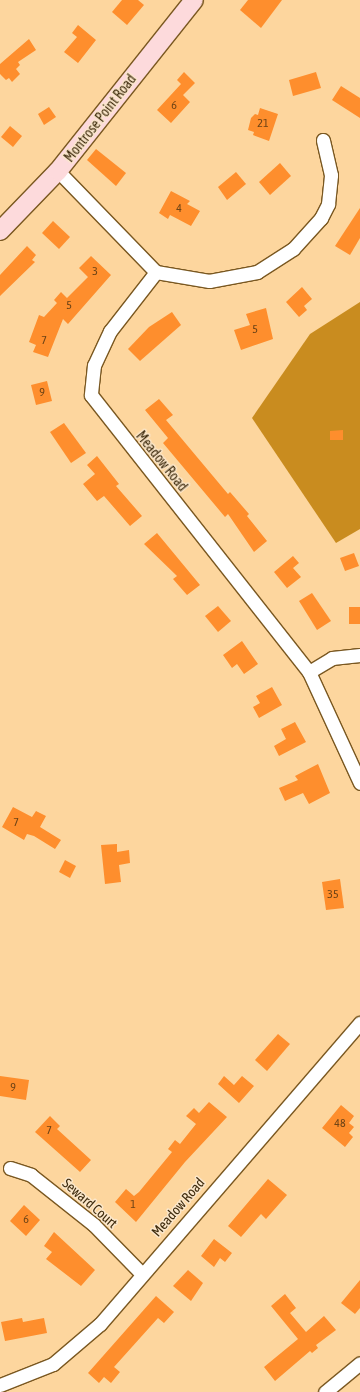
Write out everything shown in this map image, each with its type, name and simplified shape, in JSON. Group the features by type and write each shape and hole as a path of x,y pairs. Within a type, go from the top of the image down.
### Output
{"street":[{"name":"Montrose Point Road","path":"0,231 58,171 194,0"},
{"path":"58,171 156,272 209,281 257,272 293,249 321,218 328,204 331,175 323,140"},
{"name":"Meadow Road","path":"156,272 110,331 94,364 91,395 309,672 360,783"},
{"path":"309,672 332,658 360,656"},
{"name":"Meadow Road","path":"0,1385 53,1364 73,1350 100,1324 141,1273 360,1023"},
{"name":"Seward Court","path":"10,1168 31,1175 94,1225 141,1273"},
{"path":"325,1392 360,1363"}],"shaded area":[{"path":"360,302 360,529 336,543 252,418 310,334"}],"building":[{"path":"122,0 138,0 144,5 127,25 112,12"},
{"path":"248,0 282,0 261,28 240,10"},
{"path":"78,25 96,40 78,63 64,52 77,37 72,33"},
{"path":"29,39 36,50 18,62 20,65 16,69 20,74 12,82 9,78 6,80 0,74 0,64"},
{"path":"184,72 195,83 183,95 190,102 171,123 157,110 181,84 177,80"},
{"path":"316,72 321,88 293,96 289,80"},
{"path":"341,86 360,98 360,118 332,100"},
{"path":"49,107 56,117 44,125 38,114"},
{"path":"260,108 278,114 269,141 253,135 254,132 248,130 251,118 255,114 258,115"},
{"path":"10,126 22,136 13,147 1,137"},
{"path":"96,149 126,173 116,186 87,160"},
{"path":"280,163 291,176 270,195 259,182"},
{"path":"236,172 246,184 227,200 218,187"},
{"path":"171,191 190,201 187,204 200,211 191,226 170,215 168,219 159,213"},
{"path":"360,208 360,238 350,255 335,246"},
{"path":"53,221 70,237 59,249 42,233"},
{"path":"27,246 36,255 32,260 35,262 0,296 0,275"},
{"path":"91,256 111,275 68,324 63,319 48,357 33,352 36,345 29,342 39,315 44,317 57,303 54,300 61,292 67,298 88,277 79,268"},
{"path":"302,287 312,299 304,306 307,310 299,317 286,302"},
{"path":"266,308 273,339 241,350 234,330 250,325 246,314"},
{"path":"172,312 181,325 140,361 128,349 149,327"},
{"path":"47,381 52,401 36,405 31,385"},
{"path":"159,399 173,415 166,420 228,494 230,492 249,514 247,516 267,541 254,552 228,514 225,517 163,443 168,438 145,410"},
{"path":"64,423 86,453 71,463 50,432"},
{"path":"343,430 343,440 330,440 330,431"},
{"path":"97,456 119,484 116,486 142,516 130,526 104,496 97,501 83,484 95,474 87,465"},
{"path":"157,533 200,585 187,595 173,579 177,576 144,544"},
{"path":"354,553 359,566 345,571 340,558"},
{"path":"293,556 299,563 293,568 301,577 287,588 274,572"},
{"path":"312,593 331,621 317,630 299,601"},
{"path":"218,606 231,621 218,632 205,616"},
{"path":"349,607 360,607 360,624 349,624"},
{"path":"242,641 258,664 244,674 237,664 232,668 223,655"},
{"path":"272,687 282,705 259,718 253,707 260,703 256,696"},
{"path":"295,722 306,742 279,756 274,746 286,739 281,729"},
{"path":"318,764 330,793 309,804 303,793 285,801 279,788 298,780 295,776"},
{"path":"13,807 32,817 36,811 46,816 40,827 61,840 55,849 34,836 27,834 24,840 2,827"},
{"path":"117,844 117,852 129,850 130,863 119,865 121,882 105,884 101,845"},
{"path":"65,860 76,866 70,878 59,872"},
{"path":"340,879 344,908 326,910 322,882"},
{"path":"278,1034 290,1044 267,1071 255,1060"},
{"path":"0,1076 29,1080 26,1100 0,1096"},
{"path":"224,1076 234,1085 242,1076 254,1086 239,1103 218,1084"},
{"path":"209,1102 227,1117 185,1162 136,1222 115,1202 126,1189 134,1196 139,1192 172,1152 168,1149 175,1140 180,1144 196,1124 186,1116 194,1108 199,1113"},
{"path":"341,1105 354,1116 349,1123 354,1127 349,1133 353,1137 345,1147 322,1128"},
{"path":"50,1116 60,1126 57,1129 91,1160 80,1172 35,1132"},
{"path":"268,1179 287,1195 266,1219 261,1214 241,1237 228,1226"},
{"path":"24,1205 40,1220 26,1236 10,1221"},
{"path":"54,1232 95,1270 81,1286 46,1259 52,1252 44,1246"},
{"path":"214,1239 232,1253 225,1262 220,1258 214,1267 201,1256"},
{"path":"188,1270 203,1283 191,1301 173,1286"},
{"path":"360,1280 360,1308 355,1314 341,1303"},
{"path":"285,1294 296,1308 290,1313 306,1332 324,1316 336,1330 316,1345 318,1348 312,1353 310,1351 275,1381 264,1367 298,1339 271,1306"},
{"path":"156,1296 174,1312 164,1323 158,1318 114,1367 120,1372 111,1383 104,1377 99,1383 88,1373"},
{"path":"22,1318 23,1322 44,1318 47,1333 5,1341 1,1322"}]}
